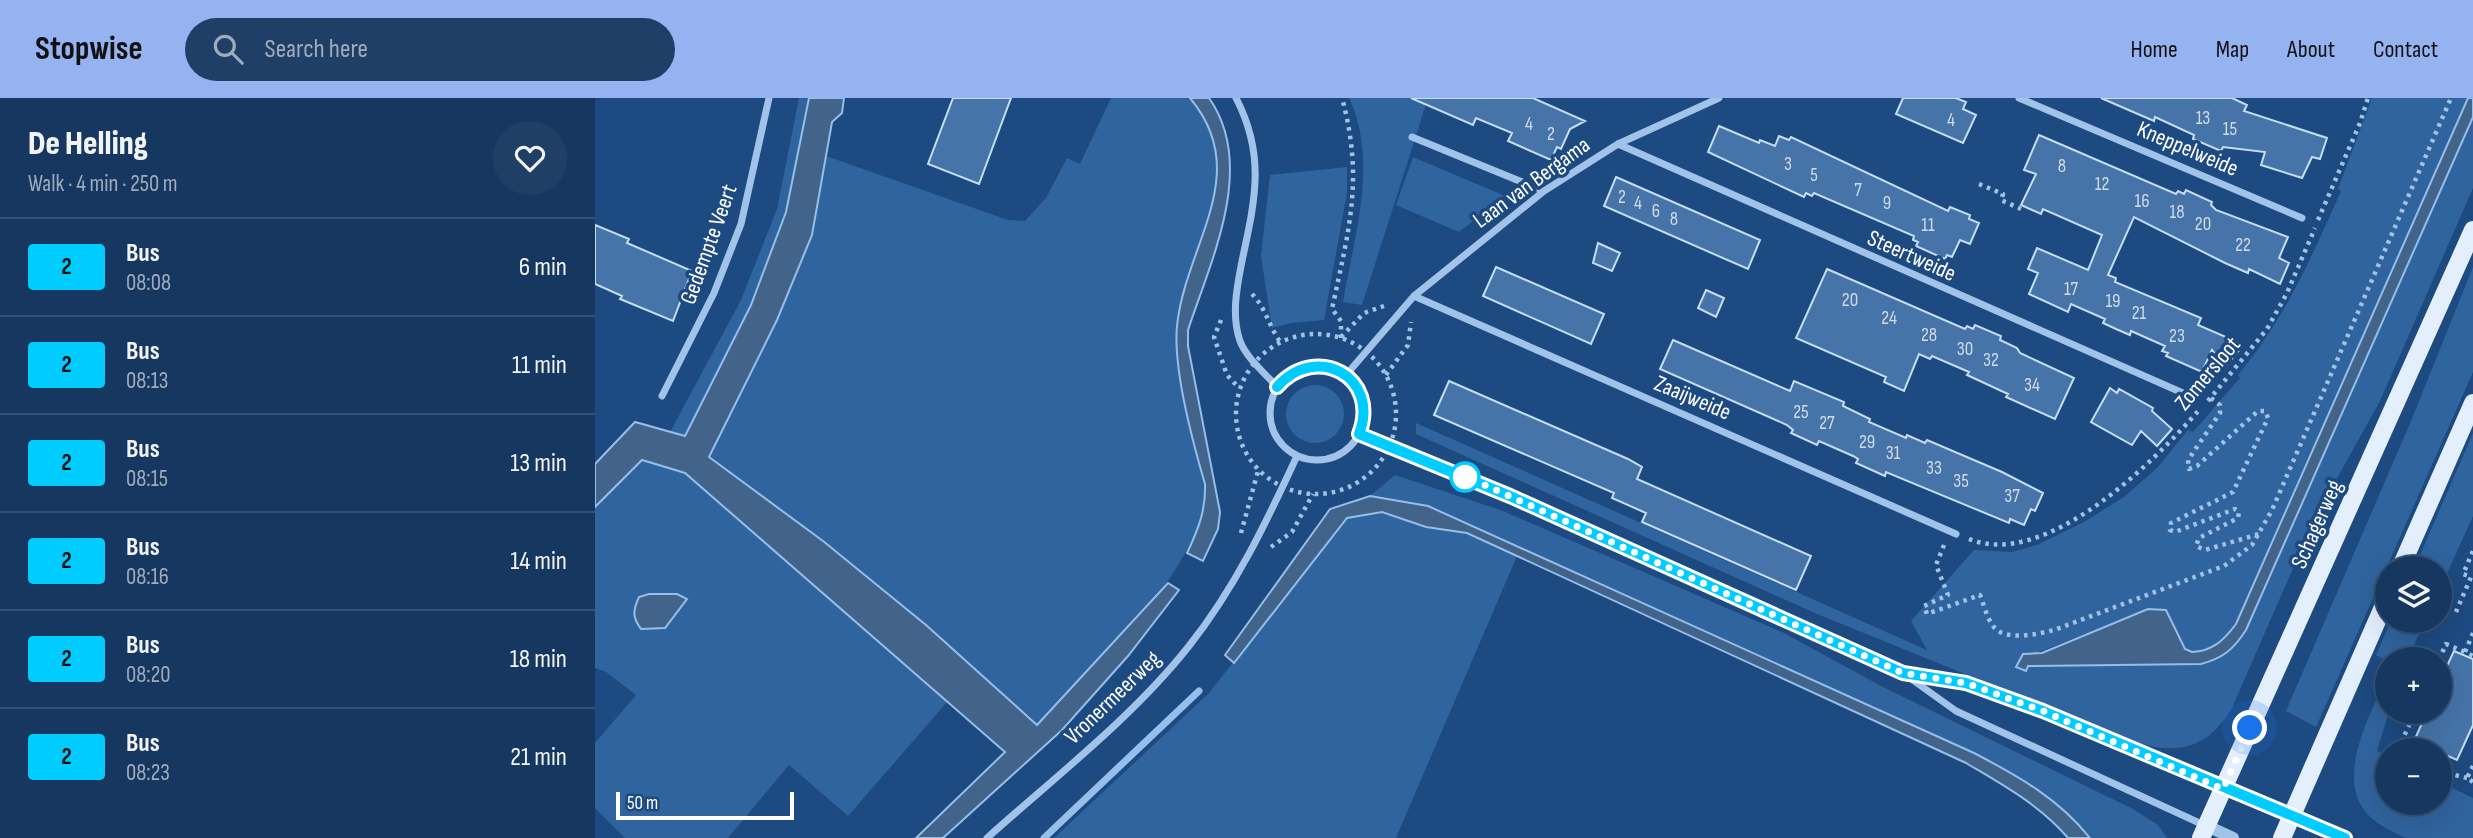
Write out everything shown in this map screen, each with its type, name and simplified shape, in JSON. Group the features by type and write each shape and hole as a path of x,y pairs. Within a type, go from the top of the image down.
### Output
{"main road":[{"name":"Schagerweg","path":"2204,832 2473,230"},
{"path":"2406,556 2473,403"},
{"path":"2282,838 2375,625"}],"street":[{"name":"Gedempte Veert","path":"662,396 714,293 741,224 768,98"},
{"path":"1236,98 1252,136 1257,165 1254,205 1238,279 1235,323 1243,347 1277,387"},
{"name":"Laan van Bergama","path":"1346,375 1414,296 1544,191 1618,144 1719,98"},
{"name":"Kneppelweide","path":"2019,98 2302,218"},
{"path":"1412,137 1544,191"},
{"name":"Steertweide","path":"1618,144 2192,397"},
{"name":"Zaaijweide","path":"1414,296 1953,533"},
{"path":"1322,365 1346,375 1354,382 1363,402 1363,424 1359,434 1351,446 1326,459 1297,456 1281,443 1272,426 1270,406 1277,387 1296,370 1309,366 1322,365"},
{"path":"1359,434 1510,496 1903,673 1957,712 2204,832 2233,838"},
{"name":"Vronermeerweg","path":"987,838 1148,692 1189,647 1244,566 1297,456"},
{"path":"1903,673 1966,683 2031,706 2223,789 2345,838"}],"path":[{"path":"1342,98 1355,175 1349,227 1332,309 1341,321 1341,338 1364,313 1414,296 1408,345 1386,375"},
{"name":"Zomersloot","path":"1953,533 1982,543 2007,544 2024,541 2056,529 2120,489 2147,467 2211,398 2267,329 2287,293 2360,124 2368,98"},
{"path":"1953,533 1936,565 1948,595 1924,606 1927,614 1979,595 1996,629 2008,634 2024,635 2054,630 2224,566 2244,554 2259,534 2451,98"},
{"path":"1979,184 2003,194 2001,200 2021,209"},
{"path":"1238,279 1261,303 1269,327 1281,342"},
{"path":"1244,566 1293,532 1313,494 1282,488 1258,470 1240,443 1235,422 1239,388 1254,362 1281,342 1307,334 1328,334"},
{"path":"2211,398 2220,405 2220,413 2188,460 2189,469 2208,458 2257,411 2265,411 2267,418 2233,492 2171,523 2170,530 2175,532 2235,509 2239,512 2238,518 2199,538 2196,546 2200,550 2259,534"},
{"path":"1244,566 1241,529 1258,470"},
{"path":"2456,612 2471,578 2463,574 2473,551"},
{"path":"2465,652 2473,632"},
{"path":"2445,647 2446,644 2473,656"},
{"path":"2467,778 2473,766"},
{"path":"2452,774 2473,782"}],"shaded area":[{"path":"799,98 809,98 786,212 751,305 684,436 669,434 741,300 777,209"},
{"path":"809,98 844,98 842,113 832,122 812,235 777,320 709,457 823,541 926,625 1037,725 1168,583 1179,590 1128,656 1062,730 943,838 916,838 1005,752 685,473 642,460 595,507 595,464 635,422 685,436 751,305 786,212"},
{"path":"1111,98 1190,98 1208,126 1216,154 1216,182 1211,210 1182,296 1177,326 1181,383 1205,484 1201,516 1188,548 1168,581 1115,645 1037,725 876,587 709,457 777,320 812,235 826,156 1008,220 1025,221 1046,198 1067,158 1080,164"},
{"path":"1190,98 1209,98 1223,125 1229,153 1230,183 1217,244 1188,330 1188,346 1220,512 1218,529 1203,561 1187,553 1201,520 1205,484 1181,383 1177,326 1182,296 1211,210 1216,182 1216,154 1208,126"},
{"path":"1349,98 1428,98 1362,305 1343,302 1358,226 1363,173 1358,122"},
{"path":"2372,98 2468,98 2236,624 2218,645 2192,652 2185,649 2166,610 2148,609 2034,654 2028,666 2201,664 2221,656 2237,643 2246,630 2473,117 2473,188 2380,401 2315,518 2232,708 2212,733 2189,746 2162,748 2130,741 1817,614 1416,434 1416,423 1927,650 1911,621 1974,550 2012,552 2037,545 2084,522 2124,497 2157,468 2188,430 2193,432 2240,378 2238,375 2284,309 2319,239 2341,191 2338,189"},
{"path":"2468,98 2473,98 2473,117 2246,630 2237,643 2221,656 2201,664 2028,666 2026,671 2016,667 2023,654 2042,653 2148,609 2166,610 2185,649 2192,652 2212,647 2232,630"},
{"path":"1413,157 1505,196 1459,232 1396,205"},
{"path":"1347,167 1347,193 1324,320 1272,328 1261,256 1270,175"},
{"path":"2473,267 2473,372 2392,556 2375,556 2375,594 2316,727 2286,711 2411,421"},
{"path":"1315,385 1326,387 1339,398 1344,414 1342,425 1331,438 1315,443 1304,441 1291,430 1286,414 1288,403 1299,390"},
{"path":"2473,433 2473,516 2452,562 2452,556 2420,556"},
{"path":"642,460 685,473 948,701 848,816 789,765 728,838 625,838 595,808 595,743 636,695 606,672 595,668 595,507"},
{"path":"1395,475 1503,511 1784,633 1881,686 2133,809 2158,825 2167,838 2090,838 2051,800 2022,779 1974,753 1428,506 1370,496"},
{"path":"1370,496 1428,506 1974,753 2022,779 2051,800 2090,838 2068,838 2033,806 1966,763 1517,556 1467,533 1426,527 1382,512 1347,518 1234,663 1225,655 1330,509"},
{"path":"1382,512 1426,527 1467,533 1517,556 1396,838 1054,838 1209,693 1347,518"},
{"path":"649,594 677,594 687,599 665,628 641,629 636,621 635,610 639,597"},
{"path":"2386,633 2419,633 2413,647 2380,647"},
{"path":"2375,703 2375,724 2385,724 2381,738 2375,738 2375,815 2452,815 2452,788 2473,798 2473,838 2403,837 2369,815 2358,799 2354,779 2361,737"}],"building":[{"path":"953,98 1011,98 979,184 928,164"},
{"path":"1411,98 1533,98 1585,121 1570,129 1561,149 1557,147 1551,160 1508,141 1512,133 1476,118 1473,125"},
{"path":"1903,98 1956,98 1966,102 1963,109 1976,115 1963,143 1896,114"},
{"path":"2101,98 2232,98 2247,105 2244,111 2327,138 2320,159 2312,157 2302,178 2261,165 2265,152 2223,147 2221,151 2193,139 2194,135 2155,117 2154,121"},
{"path":"1719,126 1759,143 1760,140 1775,146 1779,136 1789,140 1791,137 1948,211 1950,207 1970,215 1969,219 1979,223 1970,244 1960,240 1952,257 1947,255 1945,259 1916,246 1918,242 1913,240 1914,236 1814,193 1812,196 1806,193 1804,197 1708,152"},
{"path":"2039,135 2176,194 2178,191 2184,194 2186,190 2212,202 2211,205 2216,210 2288,237 2279,258 2289,263 2280,284 2249,269 2248,273 2225,263 2134,217 2108,275 2116,278 2115,282 2201,318 2198,325 2226,337 2240,349 2225,367 2212,350 2202,372 2166,356 2168,353 2162,351 2165,346 2131,331 2130,335 2116,329 2103,323 2105,319 2071,304 2068,312 2029,294 2038,273 2028,269 2037,248 2088,270 2102,235 2043,209 2041,214 2021,205 2036,174 2024,170"},
{"path":"1616,177 1760,240 1748,269 1604,206"},
{"path":"595,225 629,239 627,243 692,271 673,321 620,299 622,296 595,284"},
{"path":"1598,243 1620,253 1612,271 1593,263"},
{"path":"1496,267 1604,314 1591,344 1483,296"},
{"path":"1827,269 1965,329 1967,326 1973,329 1975,325 2001,336 2000,340 2017,348 2020,353 2074,378 2055,419 2006,397 2008,394 1967,375 1969,372 1932,356 1930,359 1919,354 1904,391 1884,382 1886,377 1796,338"},
{"path":"1706,290 1724,298 1716,317 1698,308"},
{"path":"1673,340 1790,391 1794,381 1844,402 1843,406 1870,419 1869,422 1906,438 1907,435 1925,443 1927,440 2043,493 2035,511 2031,509 2024,525 2010,519 2009,523 1886,472 1885,476 1856,463 1858,459 1853,456 1819,441 1817,445 1791,433 1793,430 1787,425 1660,369"},
{"path":"1449,381 1628,459 1642,467 1637,479 1811,556 1796,590 1642,522 1646,513 1612,498 1614,493 1434,415"},
{"path":"2110,388 2117,393 2119,389 2153,408 2152,411 2172,429 2157,446 2141,431 2132,445 2091,422"},
{"path":"2454,651 2473,659 2473,725 2457,760 2452,758 2452,738 2415,738 2422,724 2452,724"}],"waterway":[{"path":"1044,838 1199,691"}],"bus line":[{"name":"2","path":"1277,387 1296,370 1322,365 1335,369 1354,382 1360,392 1364,413 1359,434 1510,496 1903,673 1966,683 2043,711 2223,789 2345,838"}],"route":[{"path":"1465,477 1458,473 1903,673 1966,683 2043,711 2223,789 2250,728"}]}
